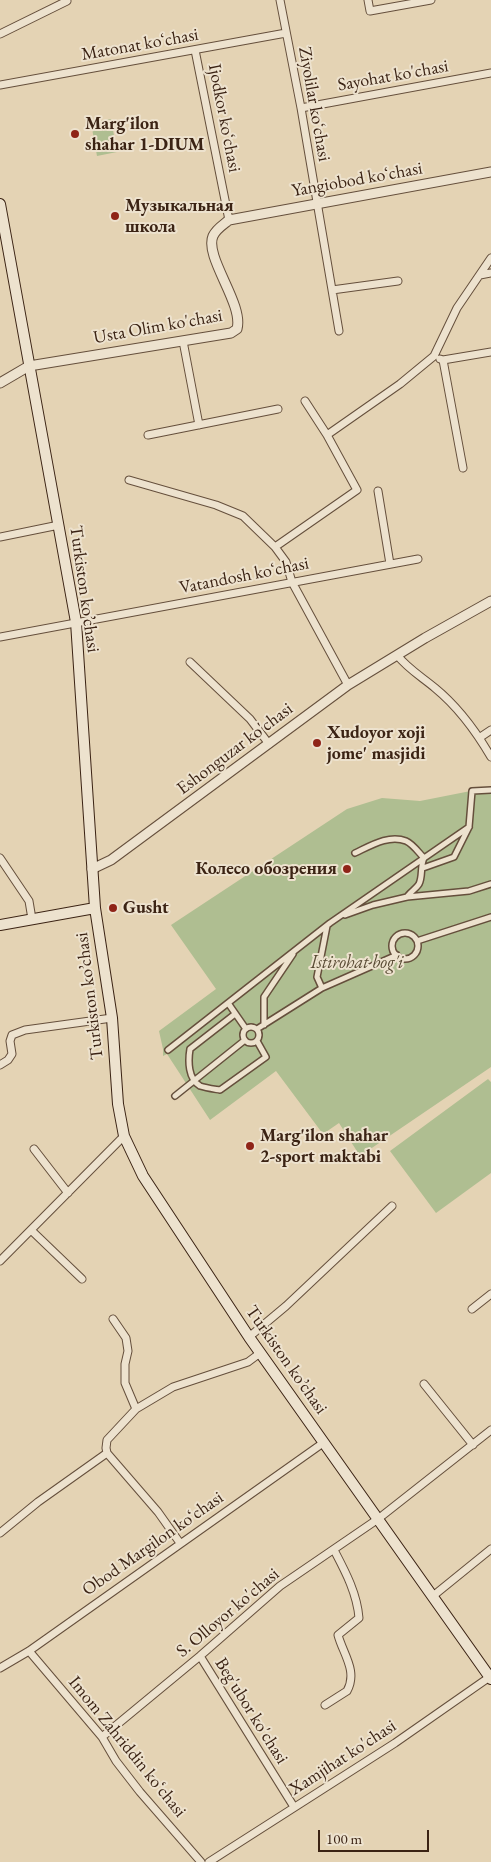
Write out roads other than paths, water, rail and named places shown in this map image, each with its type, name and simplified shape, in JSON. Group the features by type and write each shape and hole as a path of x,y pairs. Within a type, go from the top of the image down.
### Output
{"main road":[{"name":"Turkiston ko’chasi","path":"0,204 76,622 95,908 112,1018 118,1104 124,1136 143,1176 249,1337 491,1677"},
{"path":"0,925 95,908"}],"street":[{"name":"Ziyolilar koʻchasi","path":"280,0 301,108 339,331"},
{"path":"368,0 370,11 431,0"},
{"path":"0,34 67,1"},
{"name":"Matonat koʻchasi","path":"0,86 286,34"},
{"name":"Ijodkor koʻchasi","path":"195,50 229,220"},
{"name":"Sayohat ko'chasi","path":"301,108 491,73"},
{"name":"Yangiobod koʻchasi","path":"229,220 491,172"},
{"name":"Usta Olim ko'chasi","path":"0,383 30,366 223,336 231,333 236,329 238,317 216,261 212,242 212,237 218,229 229,220"},
{"path":"327,436 400,384 434,356 458,308 491,258"},
{"path":"480,275 491,273"},
{"path":"332,290 398,281"},
{"path":"183,341 199,425"},
{"path":"434,356 443,360 491,352"},
{"path":"443,360 463,468"},
{"path":"275,547 358,490 305,400"},
{"path":"148,435 278,409"},
{"path":"129,480 216,505 244,516 275,547 286,562 292,582 348,684"},
{"path":"378,491 390,564"},
{"path":"0,537 59,525"},
{"name":"Vatandosh koʻchasi","path":"0,637 418,559"},
{"name":"Eshonguzar ko'chasi","path":"92,869 111,860 348,684 491,601"},
{"path":"397,655 406,666 440,693 479,738 491,758"},
{"path":"190,662 250,719 269,744"},
{"path":"479,738 491,730"},
{"path":"423,868 454,857 469,828 472,792 491,790"},
{"path":"168,1050 329,922 469,828"},
{"path":"355,853 389,839 406,841 424,858"},
{"path":"0,858 29,901 32,919"},
{"path":"407,897 419,884 424,858"},
{"path":"329,922 373,905 407,897 469,891 491,884"},
{"path":"417,941 491,917"},
{"path":"322,988 317,976 329,922"},
{"path":"409,933 417,941 418,947 413,957 401,959 397,955 392,945 393,939 397,935 409,933"},
{"path":"264,1025 264,997 296,950"},
{"path":"258,1029 322,988 397,955"},
{"path":"228,1003 246,1029"},
{"path":"235,1014 190,1049 188,1059 190,1072 195,1080 201,1086 220,1090 266,1057 256,1041"},
{"path":"0,1065 8,1060 12,1054 10,1041 12,1035 25,1030 112,1018"},
{"path":"253,1027 258,1029 259,1034 256,1041 250,1043 245,1040 243,1035 246,1029 253,1027"},
{"path":"175,1096 245,1040"},
{"path":"0,1261 124,1136"},
{"path":"34,1149 68,1193"},
{"path":"249,1337 286,1306 392,1206"},
{"path":"31,1230 82,1279"},
{"path":"472,1309 491,1294"},
{"path":"113,1318 126,1338 128,1351 125,1364 125,1383 136,1409"},
{"path":"180,1543 158,1512 107,1453 107,1440 136,1409 173,1387 248,1362 260,1353"},
{"path":"424,1384 473,1444"},
{"name":"S. Olloyor ko'chasi","path":"102,1737 200,1656 280,1586 378,1519 491,1430"},
{"name":"Obod Margilon koʻchasi","path":"0,1668 29,1651 323,1443"},
{"path":"0,1533 38,1502 107,1453"},
{"path":"433,1596 491,1549"},
{"path":"325,1705 349,1688 351,1669 338,1635 359,1618 348,1577 334,1550"},
{"name":"Imom Zahriddin koʻchasi","path":"29,1651 102,1737 116,1761 201,1862"},
{"name":"Beg'ubor ko'chasi","path":"200,1656 294,1807"},
{"name":"Xamjihat ko'chasi","path":"208,1862 395,1743 491,1677"}],"place":[{"name":"Marg'ilon shahar 1-DIUM","path":"75,134"},
{"name":"Музыкальная школа","path":"115,216"},
{"name":"Xudoyor xoji jome' masjidi","path":"317,743"},
{"name":"Колесо обозрения","path":"347,869"},
{"name":"Gusht","path":"113,908"},
{"name":"Marg'ilon shahar 2-sport maktabi","path":"250,1146"}],"park label":[{"name":"Istirohat bog'i","path":"357,963"}]}
